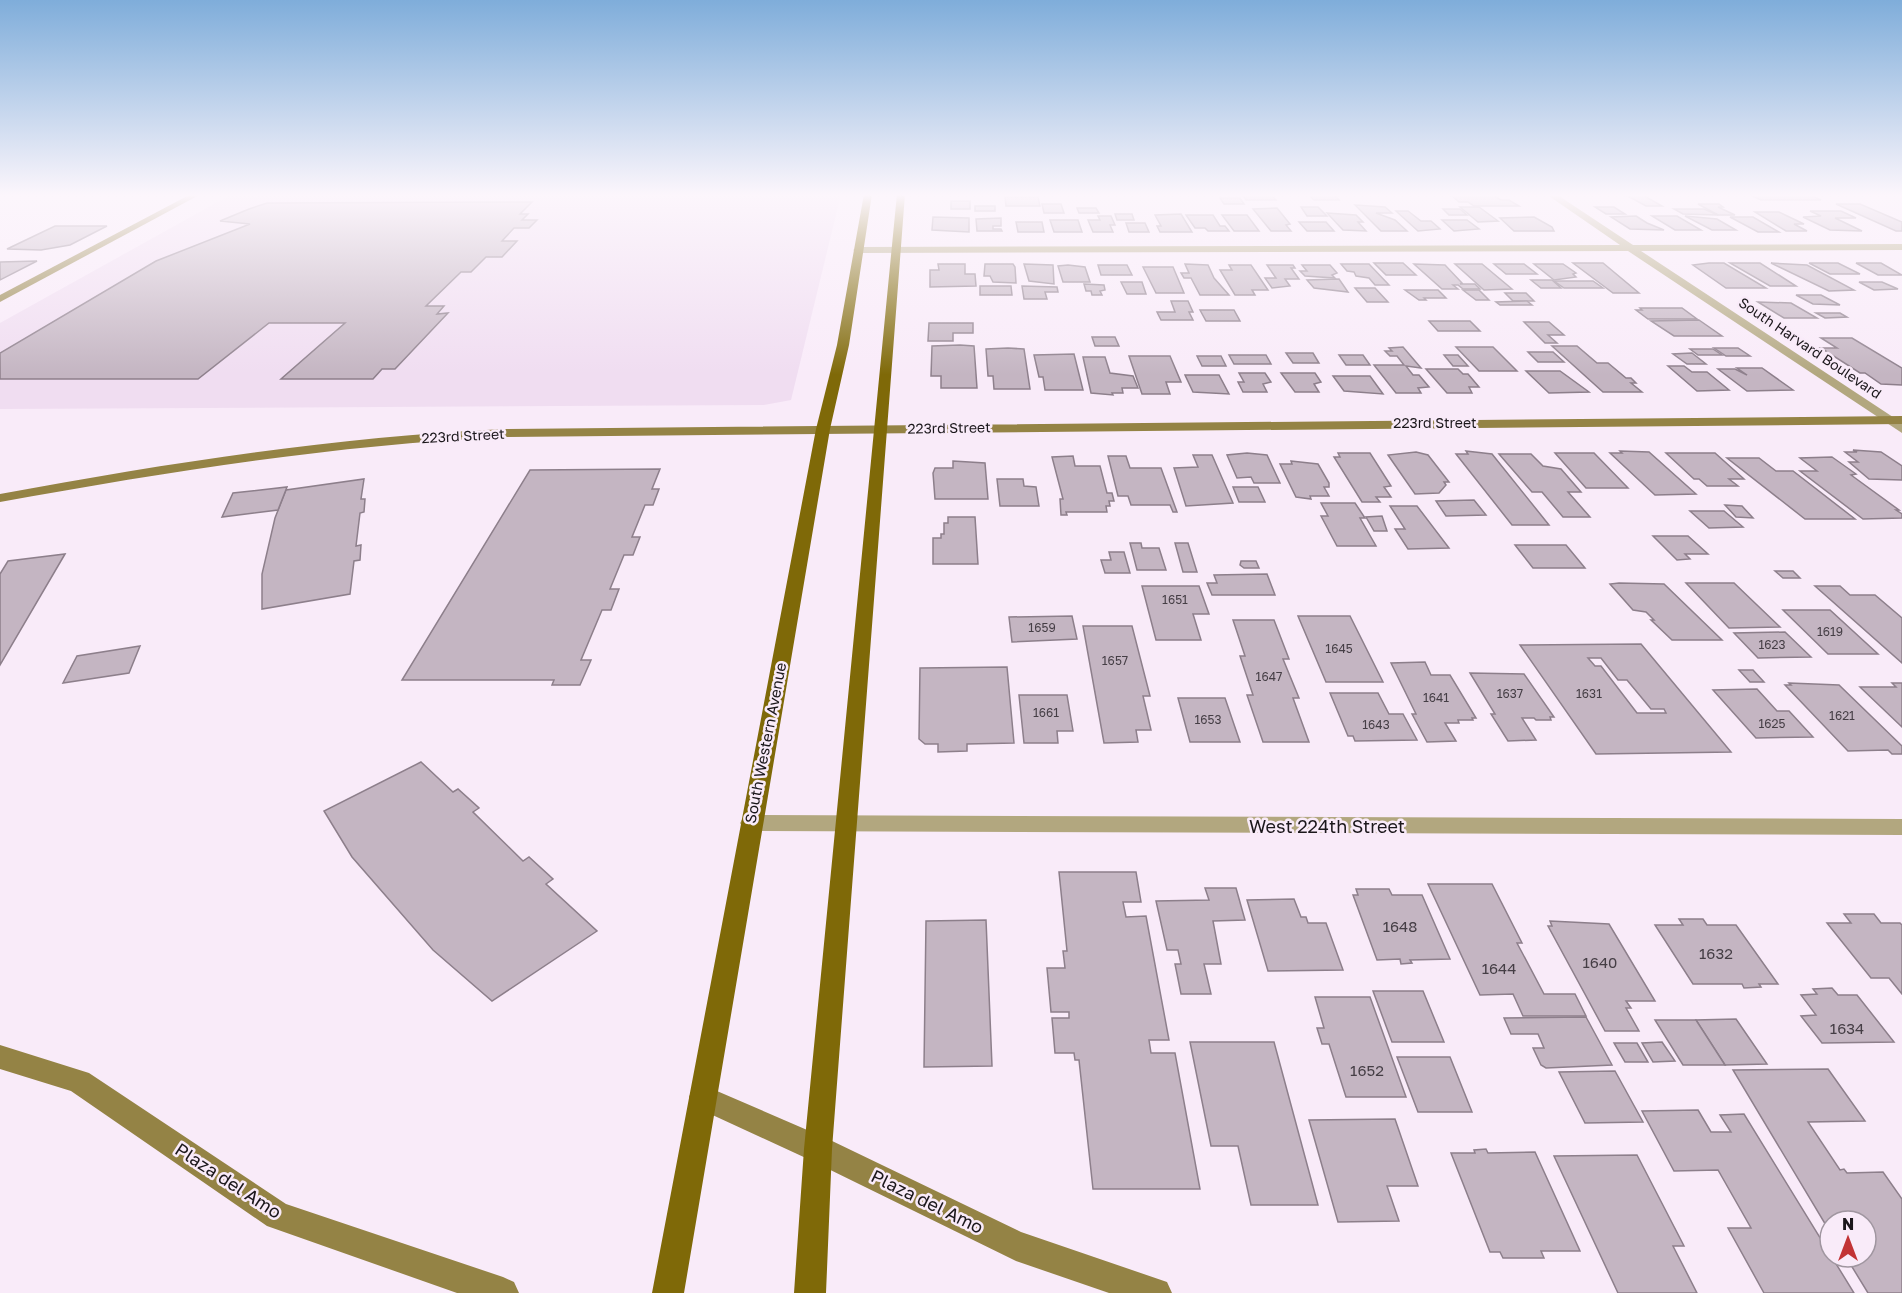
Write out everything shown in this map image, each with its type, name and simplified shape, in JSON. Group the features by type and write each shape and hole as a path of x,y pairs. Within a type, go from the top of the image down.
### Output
{"main road":[{"path":"0,299 84,254"},
{"name":"South Western Avenue","path":"668,1293 751,823 823,429 843,345 857,254"},
{"path":"810,1293 818,1149 896,254"},
{"name":"223rd Street","path":"0,498 132,473 249,456 379,441 552,431 1895,420"},
{"name":"Plaza del Amo","path":"0,1057 79,1082 278,1216 503,1293"},
{"name":"Plaza del Amo","path":"703,1096 818,1149 1016,1246 1156,1293"}],"street":[{"name":"South Harvard Boulevard","path":"1644,254 1895,420 1902,429"},
{"name":"West 224th Street","path":"751,823 1902,827"}],"shaded area":[{"path":"123,254 826,254 791,400 764,405 0,409 0,323"}],"building":[{"path":"173,254 504,254 502,257 486,257 471,272 461,272 426,306 444,306 437,314 448,313 395,369 382,369 373,379 281,379 345,323 269,323 198,379 0,379 0,353 156,261"},
{"path":"37,261 0,280 0,262"},
{"path":"1374,263 1403,263 1416,275 1386,275"},
{"path":"1573,263 1603,263 1639,293 1613,293"},
{"path":"1724,263 1766,288 1726,288 1693,265"},
{"path":"1730,263 1760,263 1796,286 1770,286"},
{"path":"1771,263 1807,265 1854,290 1829,291"},
{"path":"1809,263 1838,263 1860,274 1830,274"},
{"path":"1856,263 1881,263 1902,275 1878,275"},
{"path":"938,264 965,264 965,274 975,274 976,286 930,287 930,270 939,270"},
{"path":"985,264 1013,264 1016,283 993,282 990,276 984,276"},
{"path":"1024,264 1053,265 1054,284 1029,281"},
{"path":"1185,264 1208,265 1214,278 1229,295 1200,295 1191,278 1184,278 1181,273 1189,273"},
{"path":"1341,264 1369,264 1389,285 1375,285 1369,278 1356,276 1354,272 1347,271"},
{"path":"1414,264 1445,265 1462,283 1460,284 1475,284 1480,289 1463,289 1458,285 1453,285 1458,289 1442,289"},
{"path":"1455,264 1482,264 1512,289 1484,290"},
{"path":"1494,264 1524,264 1537,274 1506,274"},
{"path":"1534,264 1563,264 1576,273 1573,274 1576,277 1554,280"},
{"path":"1098,265 1127,265 1132,275 1101,275"},
{"path":"1229,265 1251,265 1268,290 1252,290 1255,295 1235,295 1220,270 1232,270"},
{"path":"1267,265 1293,265 1295,268 1291,268 1299,279 1285,279 1290,286 1272,288 1265,278 1276,278"},
{"path":"1302,265 1330,265 1337,273 1332,275 1335,278 1305,276 1300,271 1307,271"},
{"path":"1058,266 1085,267 1090,282 1063,282"},
{"path":"1143,267 1173,267 1184,293 1156,293"},
{"path":"1339,279 1348,292 1314,288 1307,280"},
{"path":"1531,280 1552,280 1561,288 1541,288"},
{"path":"1554,281 1593,281 1603,288 1564,288"},
{"path":"1121,282 1142,282 1146,294 1127,294"},
{"path":"1859,282 1882,282 1898,289 1874,290"},
{"path":"1084,284 1104,285 1105,290 1100,291 1102,295 1092,295 1091,291 1086,291"},
{"path":"980,286 1011,286 1012,295 980,295"},
{"path":"1022,286 1057,287 1058,292 1045,292 1047,299 1024,299"},
{"path":"1355,288 1375,288 1388,302 1367,302"},
{"path":"1405,290 1438,290 1446,298 1419,300"},
{"path":"1463,290 1479,290 1489,300 1476,300"},
{"path":"1505,293 1526,293 1534,301 1513,301"},
{"path":"1796,295 1821,295 1840,305 1813,304"},
{"path":"1171,301 1188,301 1193,312 1189,312 1193,320 1161,320 1157,312 1175,312"},
{"path":"1527,301 1532,305 1500,305 1496,302"},
{"path":"1758,302 1791,303 1817,318 1784,318"},
{"path":"1640,308 1682,308 1697,319 1648,319 1636,310 1642,310"},
{"path":"1200,310 1234,310 1240,321 1206,321"},
{"path":"1816,313 1840,313 1847,317 1825,318"},
{"path":"1699,320 1722,336 1674,336 1651,321"},
{"path":"1429,321 1470,321 1480,331 1438,331"},
{"path":"1524,322 1549,322 1564,335 1548,335 1557,343 1545,343"},
{"path":"929,323 973,323 973,333 953,333 953,341 928,341"},
{"path":"1092,337 1115,337 1119,346 1095,346"},
{"path":"1821,338 1852,338 1902,368 1902,385 1881,384 1865,373 1860,373 1821,348 1837,348"},
{"path":"932,346 974,346 977,388 941,388 941,376 931,376"},
{"path":"1552,346 1577,346 1597,363 1608,363 1626,378 1631,378 1636,383 1631,383 1642,392 1603,392"},
{"path":"1403,347 1421,368 1406,366 1413,375 1419,375 1429,387 1418,388 1421,393 1396,393 1374,365 1404,365 1397,356 1390,356 1385,351 1392,351 1389,348"},
{"path":"1456,347 1493,347 1517,371 1479,371"},
{"path":"1714,348 1738,348 1750,356 1726,356"},
{"path":"986,349 1024,349 1030,389 994,389 993,376 988,376"},
{"path":"1690,349 1713,349 1722,355 1698,355"},
{"path":"1528,352 1553,352 1564,362 1538,362"},
{"path":"1286,353 1313,353 1319,363 1293,363"},
{"path":"1692,353 1706,364 1687,364 1673,354"},
{"path":"1074,354 1083,390 1045,390 1043,377 1039,377 1034,355"},
{"path":"1229,355 1266,355 1271,364 1234,364"},
{"path":"1339,355 1363,355 1370,365 1346,365"},
{"path":"1444,355 1458,355 1468,366 1453,366"},
{"path":"1129,356 1170,356 1181,382 1166,382 1170,394 1142,394"},
{"path":"1197,356 1221,356 1226,366 1202,366"},
{"path":"1083,357 1105,357 1110,373 1133,376 1138,388 1122,388 1123,393 1112,393 1113,395 1091,393"},
{"path":"1668,366 1684,366 1692,372 1707,372 1729,390 1697,391"},
{"path":"1737,368 1762,368 1793,390 1747,391 1718,369 1735,369 1747,375"},
{"path":"1426,369 1458,369 1463,374 1468,374 1479,387 1469,387 1472,393 1447,393"},
{"path":"1526,371 1560,371 1589,392 1549,393"},
{"path":"1239,373 1265,373 1271,382 1263,384 1267,392 1243,392 1238,382 1244,382"},
{"path":"1281,373 1315,373 1321,382 1314,384 1319,392 1295,392"},
{"path":"1185,375 1219,375 1229,394 1193,392"},
{"path":"1333,376 1370,376 1383,394 1344,391"},
{"path":"1853,450 1881,452 1902,466 1902,480 1869,479 1849,462 1858,462 1845,452 1857,452"},
{"path":"1466,451 1492,454 1549,525 1512,525 1456,454 1468,454"},
{"path":"1620,451 1649,452 1696,494 1655,495 1610,453 1622,453"},
{"path":"1416,452 1428,455 1449,482 1444,482 1446,485 1439,493 1415,494 1388,455"},
{"path":"1247,453 1267,455 1280,483 1254,483 1251,477 1237,478 1227,455"},
{"path":"1338,453 1370,453 1391,486 1384,487 1391,497 1376,497 1380,502 1362,502 1334,457 1340,457"},
{"path":"1555,453 1594,453 1628,488 1586,488"},
{"path":"1666,453 1715,453 1744,479 1729,479 1738,486 1707,486 1699,479 1694,479"},
{"path":"1499,454 1531,454 1543,466 1561,469 1581,492 1568,492 1590,517 1563,517 1542,492 1532,492"},
{"path":"1193,455 1212,455 1233,503 1186,506 1174,468 1198,467"},
{"path":"1073,456 1075,466 1100,466 1107,493 1112,493 1114,501 1109,501 1110,506 1106,506 1107,512 1066,512 1067,515 1061,515 1060,499 1063,499 1052,457"},
{"path":"1108,456 1126,456 1130,468 1161,468 1177,512 1173,512 1170,505 1131,505 1128,496 1118,496"},
{"path":"1832,457 1856,474 1851,475 1899,510 1896,510 1902,514 1902,518 1863,519 1800,471 1817,471 1800,458"},
{"path":"1727,458 1759,458 1776,471 1793,471 1855,519 1805,519"},
{"path":"953,461 985,463 988,499 935,499 933,473 935,468 953,468"},
{"path":"1291,461 1318,464 1329,483 1329,487 1324,487 1329,496 1310,496 1311,499 1296,497 1280,464 1292,464"},
{"path":"660,469 652,489 659,489 653,505 645,505 632,537 640,537 633,555 624,555 610,589 619,589 611,610 602,610 581,660 591,660 580,685 552,685 554,680 402,680 530,470"},
{"path":"364,479 361,499 365,499 364,512 360,513 356,546 361,545 360,560 354,561 350,594 262,609 262,574 275,518 286,490"},
{"path":"997,479 1023,479 1024,486 1036,487 1039,506 1000,506"},
{"path":"287,487 278,510 222,517 233,493"},
{"path":"1233,487 1258,487 1265,502 1239,502"},
{"path":"1474,500 1486,515 1446,516 1436,501"},
{"path":"1321,503 1355,503 1365,518 1360,518 1376,546 1337,546 1321,516 1328,516"},
{"path":"1725,505 1742,506 1753,518 1736,517"},
{"path":"1390,506 1417,506 1449,548 1408,549 1395,529 1405,529"},
{"path":"1690,511 1724,511 1743,527 1709,528"},
{"path":"1382,516 1387,531 1374,531 1366,517"},
{"path":"948,517 975,517 978,564 933,564 933,538 941,538 941,534 944,534 944,523 948,523"},
{"path":"1653,536 1688,536 1708,554 1685,554 1690,559 1677,560"},
{"path":"1130,543 1141,543 1142,548 1159,548 1166,570 1137,570"},
{"path":"1175,543 1188,543 1197,572 1183,572"},
{"path":"1515,545 1566,545 1585,568 1533,568"},
{"path":"1109,552 1124,552 1130,573 1105,573 1101,560 1111,560"},
{"path":"65,554 0,665 0,574 8,561"},
{"path":"1241,561 1256,561 1259,568 1244,568 1240,565"},
{"path":"1775,571 1793,571 1800,578 1783,578"},
{"path":"1267,574 1275,595 1212,595 1207,583 1217,583 1214,575"},
{"path":"1686,583 1734,583 1780,627 1729,628"},
{"path":"1610,584 1664,584 1722,640 1672,640 1646,612 1633,610"},
{"path":"1142,586 1199,586 1209,614 1193,614 1201,640 1156,640"},
{"path":"1815,586 1840,586 1850,595 1875,595 1902,618 1902,663"},
{"path":"1783,610 1830,610 1878,654 1828,654"},
{"path":"1072,616 1077,639 1012,642 1009,617"},
{"path":"1298,616 1350,616 1383,682 1326,682"},
{"path":"1233,620 1274,620 1289,659 1283,659 1299,698 1293,698 1309,742 1263,742 1247,695 1253,695 1240,656 1245,656"},
{"path":"1083,626 1132,626 1150,696 1143,696 1151,730 1136,730 1138,742 1104,743"},
{"path":"1785,632 1811,657 1758,658 1734,633"},
{"path":"1641,644 1731,752 1596,754 1520,645","holes":["1588,658 1601,658 1618,680 1627,680 1651,709 1664,709 1666,713 1637,713 1601,666 1595,666"]},
{"path":"140,646 129,673 63,683 77,656"},
{"path":"1425,662 1431,675 1450,675 1476,718 1458,720 1459,723 1445,723 1456,741 1427,742 1412,714 1416,714 1391,663"},
{"path":"1007,667 1014,743 967,744 967,751 938,752 938,744 925,744 919,739 920,668"},
{"path":"1739,670 1753,670 1764,682 1750,682"},
{"path":"1470,673 1524,674 1554,717 1550,717 1551,720 1522,718 1536,740 1508,741 1491,714 1495,714"},
{"path":"1789,683 1839,685 1902,746 1902,754 1892,754 1888,750 1848,751 1785,685 1791,685"},
{"path":"1892,683 1902,683 1902,727 1860,687 1896,687"},
{"path":"1757,689 1777,711 1789,711 1813,737 1756,738 1713,690"},
{"path":"1330,693 1378,693 1389,714 1403,714 1417,740 1355,741 1353,736 1348,736"},
{"path":"1019,695 1067,695 1073,731 1057,731 1058,743 1024,743"},
{"path":"1178,698 1225,698 1240,742 1190,742"},
{"path":"421,762 453,792 458,789 479,808 473,812 523,861 529,857 553,879 546,884 597,931 492,1001 433,950 352,857 324,811"},
{"path":"1059,872 1136,872 1141,902 1123,902 1126,917 1146,916 1169,1040 1149,1040 1151,1053 1175,1053 1200,1189 1093,1189 1079,1060 1075,1060 1074,1053 1055,1053 1052,1018 1069,1018 1069,1012 1051,1012 1047,968 1065,968 1063,951 1067,951"},
{"path":"1428,884 1492,884 1522,943 1517,943 1544,994 1575,994 1586,1016 1523,1016 1513,994 1480,995"},
{"path":"1205,888 1236,888 1245,920 1213,921 1221,964 1204,964 1211,994 1181,994 1175,964 1181,964 1178,950 1167,950 1156,901 1209,900"},
{"path":"1356,889 1389,889 1392,895 1422,895 1450,959 1410,960 1412,963 1401,964 1400,959 1377,960 1353,895 1358,895"},
{"path":"1294,899 1301,917 1306,917 1308,923 1326,923 1343,970 1268,971 1247,900"},
{"path":"1844,914 1874,914 1881,923 1900,923 1902,925 1902,994 1889,978 1871,978 1827,923 1851,923"},
{"path":"1679,919 1703,919 1707,925 1736,925 1778,984 1759,984 1761,987 1744,988 1742,984 1693,984 1655,925 1683,925"},
{"path":"986,920 992,1066 924,1067 926,921"},
{"path":"1550,921 1609,924 1655,1001 1626,1001 1631,1008 1626,1008 1639,1031 1605,1031 1548,926 1552,926"},
{"path":"1832,988 1838,995 1857,995 1894,1042 1822,1043 1801,1016 1816,1015 1801,995 1817,994 1813,989"},
{"path":"1373,991 1423,991 1444,1042 1392,1042"},
{"path":"1315,997 1370,997 1406,1097 1346,1097 1329,1044 1322,1044 1317,1028 1324,1028"},
{"path":"1586,1017 1612,1065 1546,1068 1541,1065 1533,1048 1544,1048 1538,1034 1511,1034 1504,1018"},
{"path":"1736,1019 1767,1064 1725,1065 1696,1020"},
{"path":"1655,1020 1696,1020 1725,1065 1683,1065"},
{"path":"1190,1042 1274,1042 1318,1205 1251,1205 1238,1146 1211,1146"},
{"path":"1662,1042 1675,1061 1653,1062 1642,1043"},
{"path":"1614,1043 1637,1043 1648,1062 1625,1062"},
{"path":"1397,1057 1450,1057 1472,1112 1418,1112"},
{"path":"1828,1069 1865,1121 1808,1122 1840,1170 1844,1169 1847,1173 1883,1172 1902,1199 1902,1293 1868,1293 1853,1269 1878,1269 1878,1209 1818,1209 1818,1212 1733,1070"},
{"path":"1615,1071 1643,1122 1585,1123 1559,1072"},
{"path":"1698,1110 1711,1132 1731,1132 1720,1115 1744,1114 1818,1234 1818,1269 1839,1269 1854,1293 1764,1293 1728,1228 1751,1228 1718,1170 1674,1171 1642,1111"},
{"path":"1395,1119 1418,1186 1387,1186 1399,1221 1338,1222 1309,1120"},
{"path":"1486,1149 1488,1153 1535,1152 1580,1251 1541,1251 1544,1258 1503,1258 1500,1252 1490,1252 1451,1153 1475,1153 1474,1150"},
{"path":"1637,1155 1684,1246 1673,1246 1697,1293 1618,1293 1554,1156"}]}
